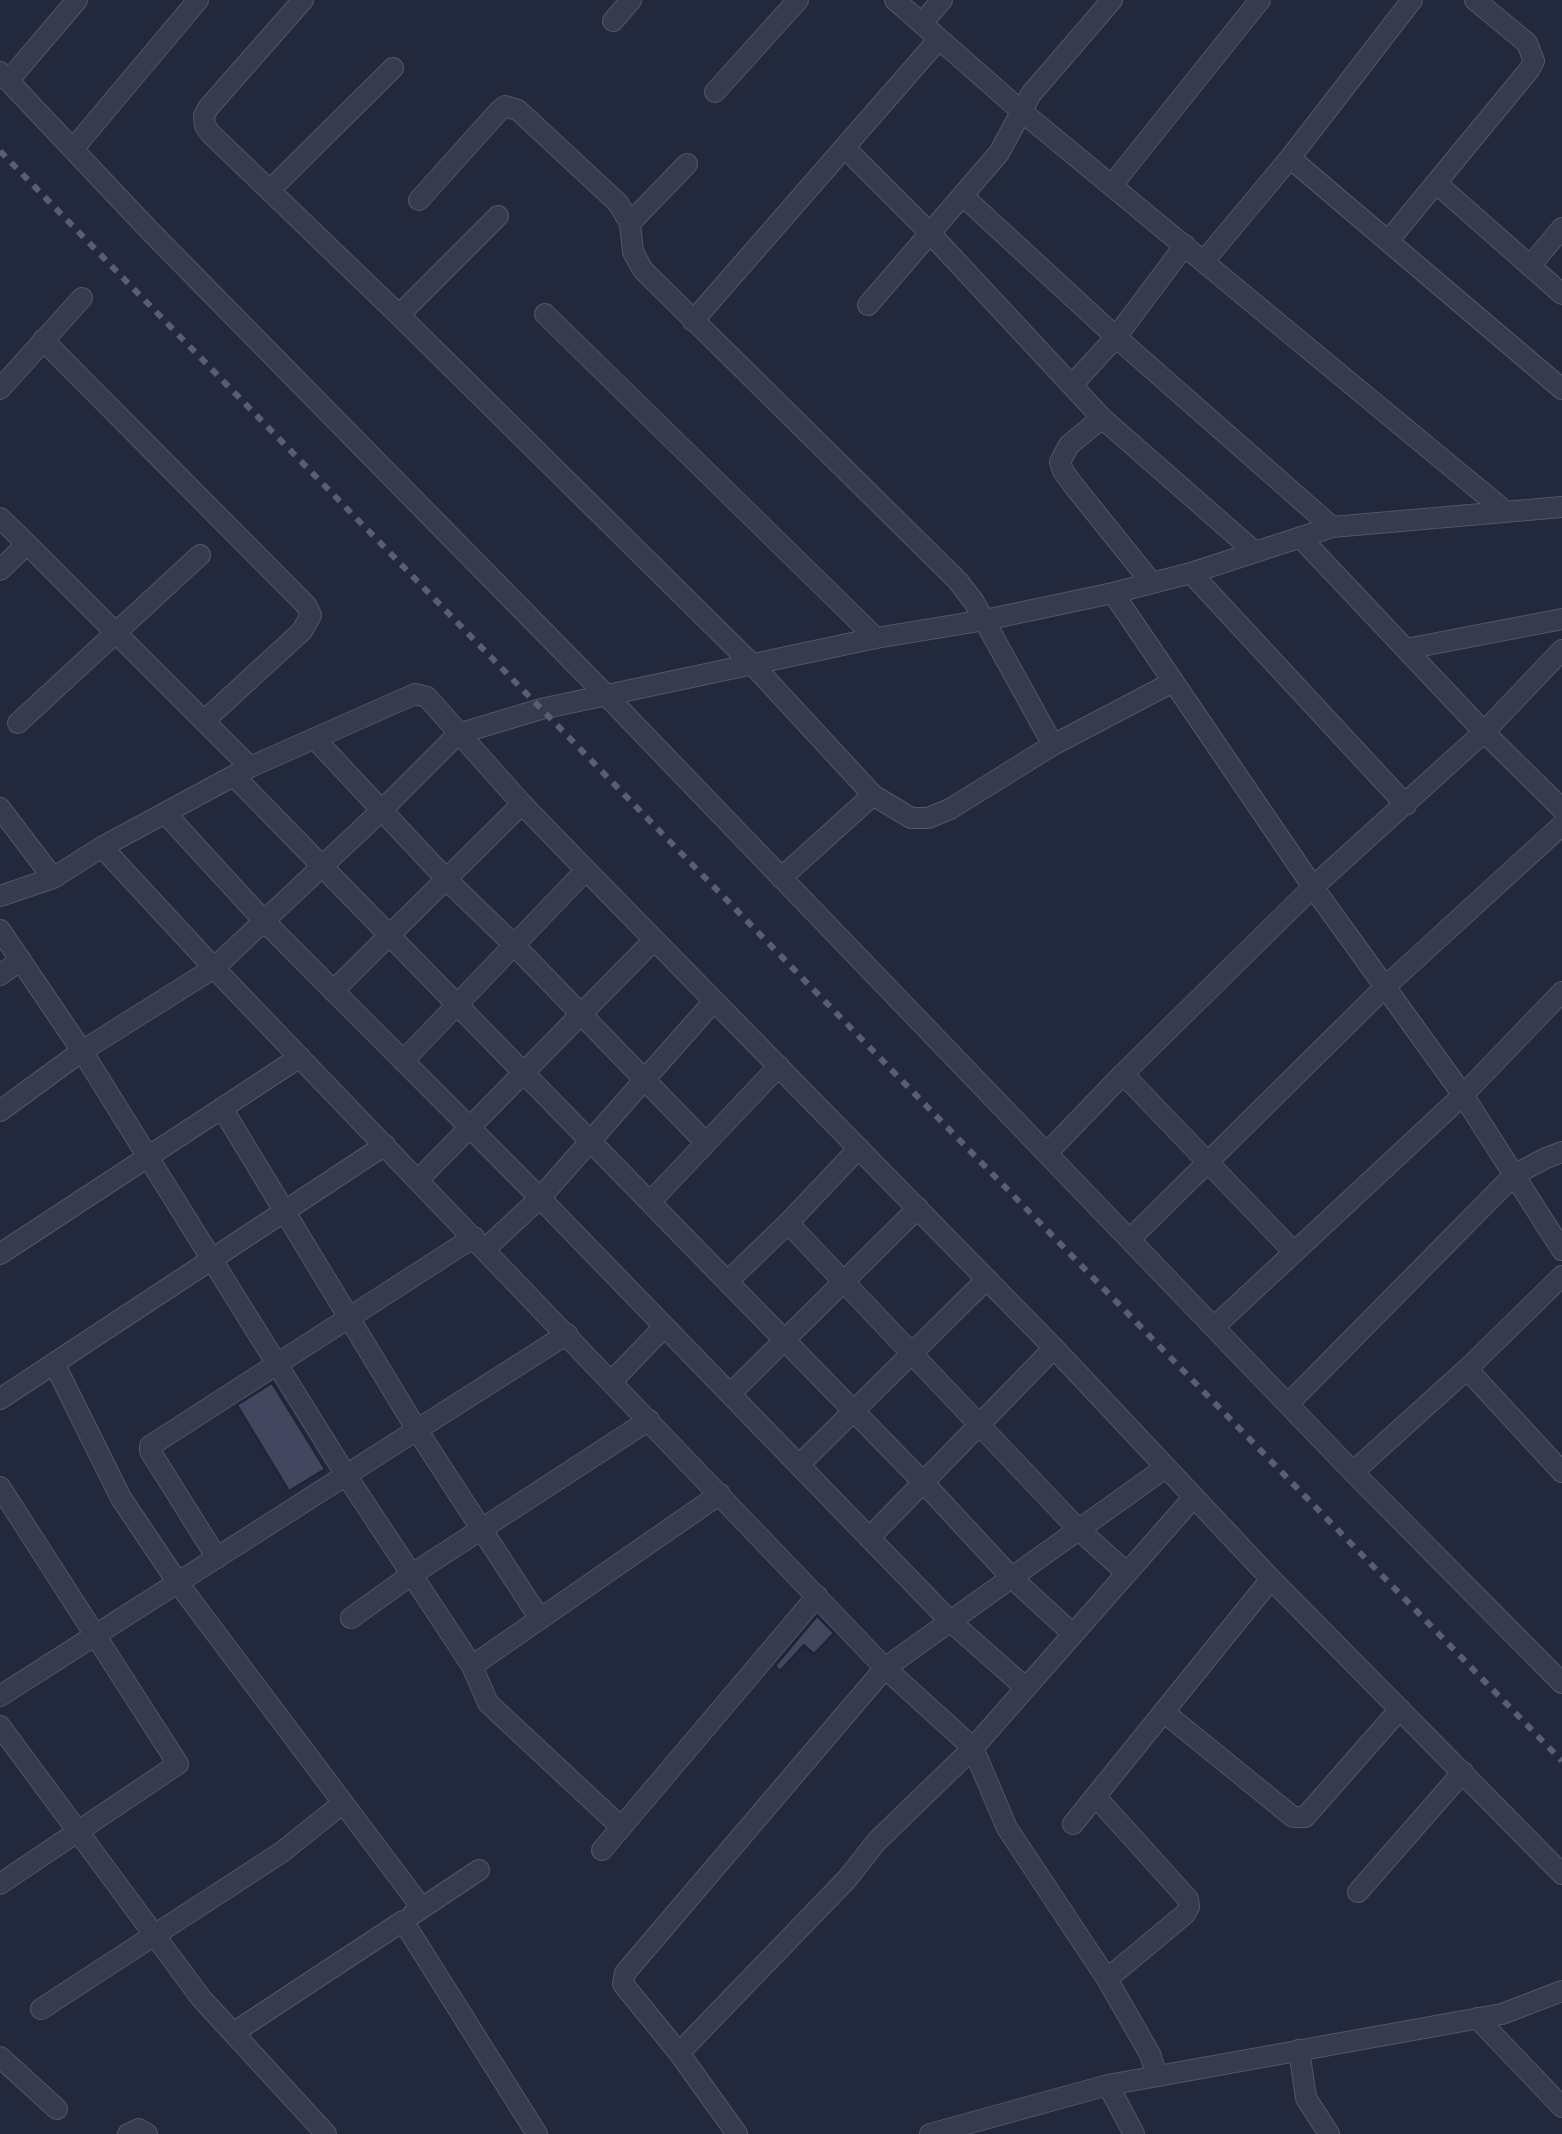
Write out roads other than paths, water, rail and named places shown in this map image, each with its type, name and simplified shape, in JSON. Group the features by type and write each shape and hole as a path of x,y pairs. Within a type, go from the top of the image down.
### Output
{"street":[{"path":"77,0 4,76 606,695 1353,1472 1562,1683"},
{"path":"73,149 198,0"},
{"path":"303,0 219,94 204,116 205,126 753,665 873,795 911,818 928,818 950,809 1053,745 1173,682"},
{"path":"613,21 631,0"},
{"path":"715,92 798,0"},
{"path":"895,0 1020,110 1506,512"},
{"path":"922,23 942,0"},
{"path":"868,305 929,232 964,197 999,153 1031,94 1112,0"},
{"path":"1112,185 1260,0"},
{"path":"1204,261 1290,158 1412,0"},
{"path":"1389,240 1534,61 1527,43 1475,0"},
{"path":"693,321 939,39"},
{"path":"270,190 393,68"},
{"path":"419,200 499,111 505,106 512,106 605,188 630,223 636,261 693,321 940,561 974,602 1053,745"},
{"path":"845,148 929,232 1102,418 1255,552"},
{"path":"1290,158 1562,389"},
{"path":"630,223 687,164"},
{"path":"1436,183 1562,294"},
{"path":"964,197 1116,337 1332,527"},
{"path":"399,315 498,216"},
{"path":"1530,266 1562,228"},
{"path":"1072,385 1116,337 1185,245"},
{"path":"0,389 82,298"},
{"path":"545,314 876,638"},
{"path":"43,340 306,605 311,615 302,631 204,721"},
{"path":"1102,418 1069,445 1060,462 1074,486 1151,582"},
{"path":"0,1111 82,1051 214,968 458,734 541,709 606,695 876,638 985,620 1113,593 1191,573 1332,527 1562,507"},
{"path":"0,518 204,721 242,772 323,866 923,1482 1012,1578 1073,1634"},
{"path":"1300,537 1484,732 1562,809"},
{"path":"0,570 27,544"},
{"path":"18,723 200,555"},
{"path":"1191,573 1406,805"},
{"path":"1113,593 1313,887 1463,1095 1562,1250"},
{"path":"1406,649 1562,619"},
{"path":"1047,1153 1313,887 1484,732 1562,650"},
{"path":"0,896 53,878 102,847 242,772 415,694 422,694 434,702 458,734 522,804 1054,1348 1271,1579 1562,1874"},
{"path":"315,739 447,880 706,1143"},
{"path":"781,878 873,795"},
{"path":"333,991 522,804"},
{"path":"0,808 53,878"},
{"path":"165,813 264,921 540,1198 950,1621 1026,1688"},
{"path":"1130,1239 1386,986 1562,825"},
{"path":"102,847 214,968 885,1668 973,1748 1007,1828 1107,1979 1150,2054 1157,2076"},
{"path":"403,1061 586,870"},
{"path":"0,930 82,1051 346,1475 472,1666 488,1703 621,1827"},
{"path":"418,1180 654,940"},
{"path":"0,975 21,960"},
{"path":"1214,1327 1463,1095 1562,992"},
{"path":"217,1558 150,1451 150,1446 349,1317 479,1243 540,1198 714,1001"},
{"path":"0,1254 300,1057"},
{"path":"650,1202 779,1066"},
{"path":"1123,1074 1294,1252"},
{"path":"222,1108 417,1430 540,1619"},
{"path":"0,1399 385,1145"},
{"path":"728,1281 859,1148"},
{"path":"1288,1404 1514,1175 1562,1152"},
{"path":"730,1394 918,1208"},
{"path":"788,1223 1079,1530 1127,1573"},
{"path":"1353,1472 1467,1369 1562,1276"},
{"path":"799,1465 987,1279"},
{"path":"612,1381 664,1327"},
{"path":"0,1696 567,1334"},
{"path":"869,1538 1054,1348"},
{"path":"54,1363 121,1498 178,1583 422,1908"},
{"path":"1467,1369 1562,1472"},
{"path":"351,1618 411,1575 649,1420"},
{"path":"737,2134 679,2053 623,1984 625,1973 885,1668 1165,1468"},
{"path":"0,1487 178,1764 0,1884"},
{"path":"472,1666 720,1494"},
{"path":"679,2053 847,1879 877,1841 973,1748 1193,1498"},
{"path":"1073,1824 1271,1579"},
{"path":"602,1850 817,1596"},
{"path":"1165,1713 1293,1817 1305,1817 1400,1709"},
{"path":"0,1726 201,1998 326,2134"},
{"path":"1358,1892 1463,1772"},
{"path":"1096,1797 1188,1899 1189,1907 1185,1914 1107,1979"},
{"path":"41,2009 282,1852 343,1803"},
{"path":"233,2033 479,1870"},
{"path":"403,1921 537,2134"},
{"path":"930,2134 1108,2085 1502,2014 1562,1991"},
{"path":"1477,2018 1562,2107"},
{"path":"1299,2050 1306,2098 1329,2134"},
{"path":"0,2057 57,2109"},
{"path":"1108,2085 1134,2134"},
{"path":"128,2134 139,2129 147,2134"}],"railway":[{"path":"0,151 1562,1761"}]}
